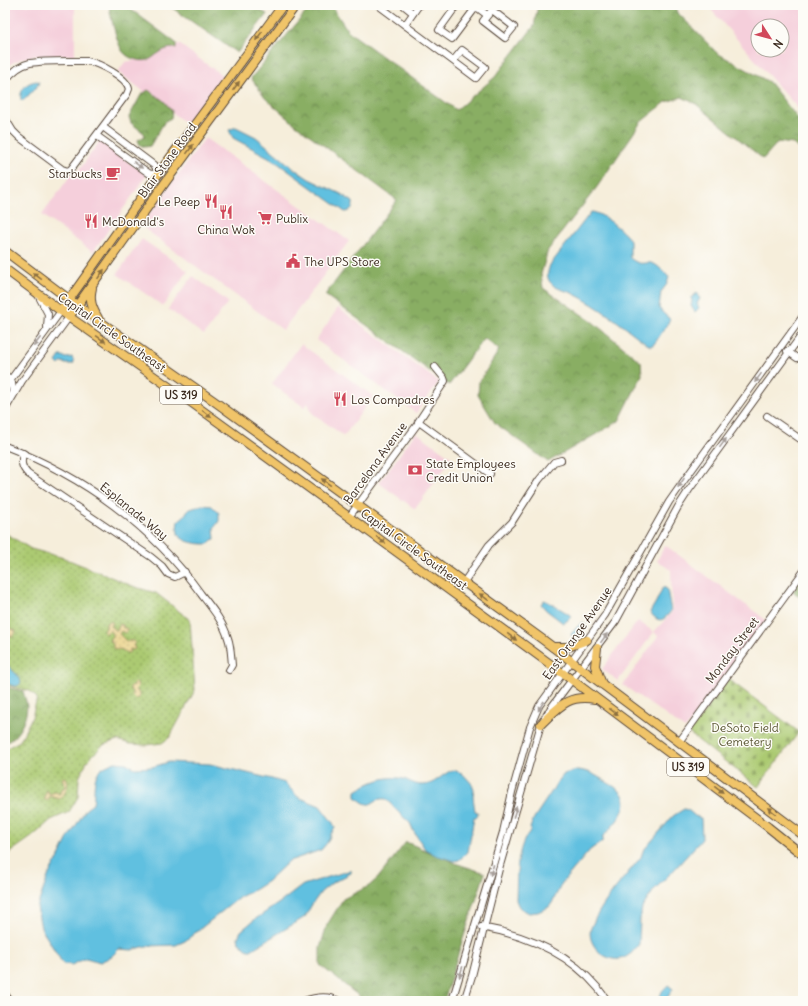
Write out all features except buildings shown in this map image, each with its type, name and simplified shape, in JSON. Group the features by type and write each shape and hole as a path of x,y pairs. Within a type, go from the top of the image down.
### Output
{"main road":[{"name":"Blair Stone Road","path":"60,311 158,173 283,5"},
{"name":"Blair Stone Road","path":"69,317 167,180 296,5"},
{"path":"158,173 167,180"},
{"name":"Capital Circle Southeast","path":"5,251 78,306 214,401 552,646 803,835"},
{"name":"Capital Circle Southeast","path":"5,269 60,311 192,403 572,680 801,852"},
{"path":"92,286 90,294 91,303 100,321"},
{"path":"552,646 568,647 587,640"},
{"path":"597,648 595,666 602,684"},
{"path":"541,724 560,706 573,699 586,698 598,700"}],"street":[{"path":"378,5 405,24 453,61 476,78 485,67 462,50 453,61"},
{"path":"403,5 413,13"},
{"path":"405,24 419,5"},
{"path":"457,5 439,30 452,39 475,6 487,15"},
{"path":"492,10 514,27 505,38 483,22 487,15 492,10"},
{"path":"5,81 10,74 29,63 87,60 104,67 128,86 129,89 97,136 68,171 62,169 23,140 13,131 5,118"},
{"path":"97,136 150,174 158,173 155,166 103,127"},
{"path":"122,154 128,145"},
{"path":"36,292 48,314 46,331"},
{"name":"Blair Stone Road","path":"5,390 8,377 46,331 60,311"},
{"name":"East Orange Avenue","path":"452,1001 503,832 512,792 530,727 539,706 605,615 669,502 682,482 803,316"},
{"name":"Blair Stone Road","path":"5,410 26,375 69,317"},
{"name":"East Orange Avenue","path":"464,1001 472,976 499,869 541,724 550,709 597,648 625,606 681,502 803,333"},
{"path":"781,347 797,358"},
{"name":"Barcelona Avenue","path":"349,517 418,422 445,381 435,367"},
{"path":"8,377 12,382 12,397"},
{"path":"767,416 803,441"},
{"path":"418,422 490,474"},
{"name":"Esplanade Way","path":"5,446 23,453 102,496 152,536 185,572 219,620 228,638 232,665 229,670"},
{"path":"23,453 21,464 28,474 151,557 171,576 175,577 185,572"},
{"path":"464,582 489,545 512,522 539,480 554,462 561,460"},
{"name":"Monday Street","path":"679,742 718,686 803,572"},
{"path":"475,926 522,937 557,952 593,982 607,1000"},
{"path":"5,994 10,1001"},
{"path":"304,1001 319,997 327,997 339,1001"}],"shaded area":[{"path":"5,5 75,5 75,55 33,56 12,63 5,70"},
{"path":"707,5 803,5 803,114 754,58 790,58 790,18 750,18 750,54"},
{"path":"179,44 223,76 187,124 118,72 125,62 152,57 162,49"},
{"path":"205,138 349,241 283,330 145,229 143,222"},
{"path":"99,142 147,175 93,252 42,215 70,176 77,173"},
{"path":"142,239 188,271 163,306 117,274"},
{"path":"193,276 228,302 204,335 168,309"},
{"path":"338,308 439,382 416,413 316,340"},
{"path":"301,344 373,396 344,436 312,413 308,403 304,407 272,384"},
{"name":"State Employees Credit Union","path":"416,432 452,458 415,509 379,483"},
{"path":"665,545 766,620 685,729 623,685 658,636 654,632 672,612 671,570 657,561"},
{"path":"638,621 654,632 618,681 602,669"}],"green space":[{"path":"109,5 125,5 176,43 176,48 163,51 145,61 131,58 123,52 118,43"},
{"path":"168,5 249,5 267,14 237,53"},
{"path":"312,5 331,5 348,31 456,110 495,77 534,26 538,5 680,5 676,11 717,53 769,82 803,125 803,152 793,144 778,142 763,159 696,104 682,97 666,102 641,122 597,187 548,250 541,274 543,288 594,323 641,362 642,375 619,421 548,462 495,423 478,395 479,382 499,350 484,338 449,385 325,295 397,200 296,125 265,98 251,78"},
{"path":"148,90 164,101 172,111 171,118 165,121 150,146 145,147 140,145 138,140 145,136 144,133 131,123 129,117 141,95"},
{"path":"5,533 31,549 64,558 135,587 156,593 190,620 195,690 170,737 162,743 146,745 130,744 117,740 103,745 87,761 79,778 78,797 69,812 51,820 33,836 5,856 5,749 20,741 32,717 37,698 30,691 5,685"},
{"path":"803,578 803,600 793,591"},
{"name":"DeSoto Field Cemetery","path":"728,679 799,732 758,787 689,733"},
{"path":"5,687 23,691 27,707 23,723 14,737 5,744"},
{"path":"406,842 458,864 485,873 444,1001 365,1001 320,965 320,948 327,925 343,899 369,886 378,878"}],"sand":[{"path":"5,618 8,619 8,626 10,629 15,630 16,632 13,636 10,636 5,629"},
{"path":"111,621 113,624 110,626 115,630 117,630 120,624 123,625 123,628 128,630 125,633 121,631 119,634 126,641 134,641 134,650 130,649 130,652 128,653 120,649 117,650 113,648 113,644 109,640 113,636 112,633 109,631 105,634 104,631 106,628 106,623"},
{"path":"134,682 137,683 138,687 136,689 139,694 139,698 135,699 132,696 130,689 130,687 134,686"},
{"path":"66,777 68,783 65,792 61,797 59,799 50,796 48,800 45,800 44,797 47,791 49,794 56,792 60,794 61,789 64,788 65,785 62,778"}],"water":[{"path":"37,81 39,82 38,85 24,100 21,100 21,93 24,87"},
{"path":"236,127 256,137 293,168 309,179 341,194 353,202 351,209 345,212 272,159 233,138 229,130"},
{"path":"591,212 606,218 630,240 630,258 638,263 654,264 669,277 667,284 661,292 659,308 670,320 655,343 651,346 592,304 555,286 548,278 550,265"},
{"path":"697,293 699,294 698,296 700,298 697,304 699,308 695,312 691,306 691,298"},
{"path":"60,356 66,358 72,357 74,362 73,364 65,364 62,362 59,365 56,362"},
{"path":"202,505 212,506 219,513 219,521 214,528 215,539 208,544 195,543 183,539 178,534 177,528 178,521 188,510"},
{"path":"663,587 667,589 671,611 660,620 650,612"},
{"path":"544,600 571,616 563,623 546,610 541,604"},
{"path":"582,622 586,625 584,629 579,634 572,637 571,634"},
{"path":"5,661 20,680 21,683 19,685 13,686 5,681"},
{"path":"115,762 126,763 135,768 152,767 169,762 210,764 272,779 285,783 298,797 320,806 335,828 327,843 321,850 289,861 268,881 240,897 185,941 176,945 146,946 132,950 119,949 111,957 100,962 86,958 72,965 63,964 41,928 37,907 49,874 67,840 86,809 93,804 97,773 103,767"},
{"path":"453,770 462,773 472,784 474,789 473,797 475,811 478,812 477,817 474,817 468,852 459,860 454,861 435,855 425,849 410,823 386,799 377,800 366,804 356,797 356,791 366,785 382,779 401,778 419,785 427,785"},
{"path":"576,770 592,774 618,789 623,795 625,801 624,806 615,824 602,838 604,840 590,850 562,883 549,907 538,912 529,913 520,908 516,900 519,854 526,837 531,830 530,828 534,818 560,779 564,774"},
{"path":"684,809 701,818 702,839 654,890 642,908 639,944 629,955 623,958 608,958 598,950 591,940 591,928 595,919 613,891 641,857 643,851 673,816"},
{"path":"351,870 351,873 332,883 321,892 305,917 251,950 248,950 239,943 238,937 241,931 303,885"},
{"path":"668,985 673,989 663,1001 660,998 661,994"}],"place":[{"name":"Starbucks","path":"113,173"},
{"name":"Le Peep","path":"211,201"},
{"name":"China Wok","path":"226,212"},
{"name":"Publix","path":"265,218"},
{"name":"McDonald's","path":"91,221"},
{"name":"The UPS Store","path":"293,261"},
{"name":"Los Compadres","path":"340,399"},
{"name":"State Employees Credit Union","path":"415,470"}]}
